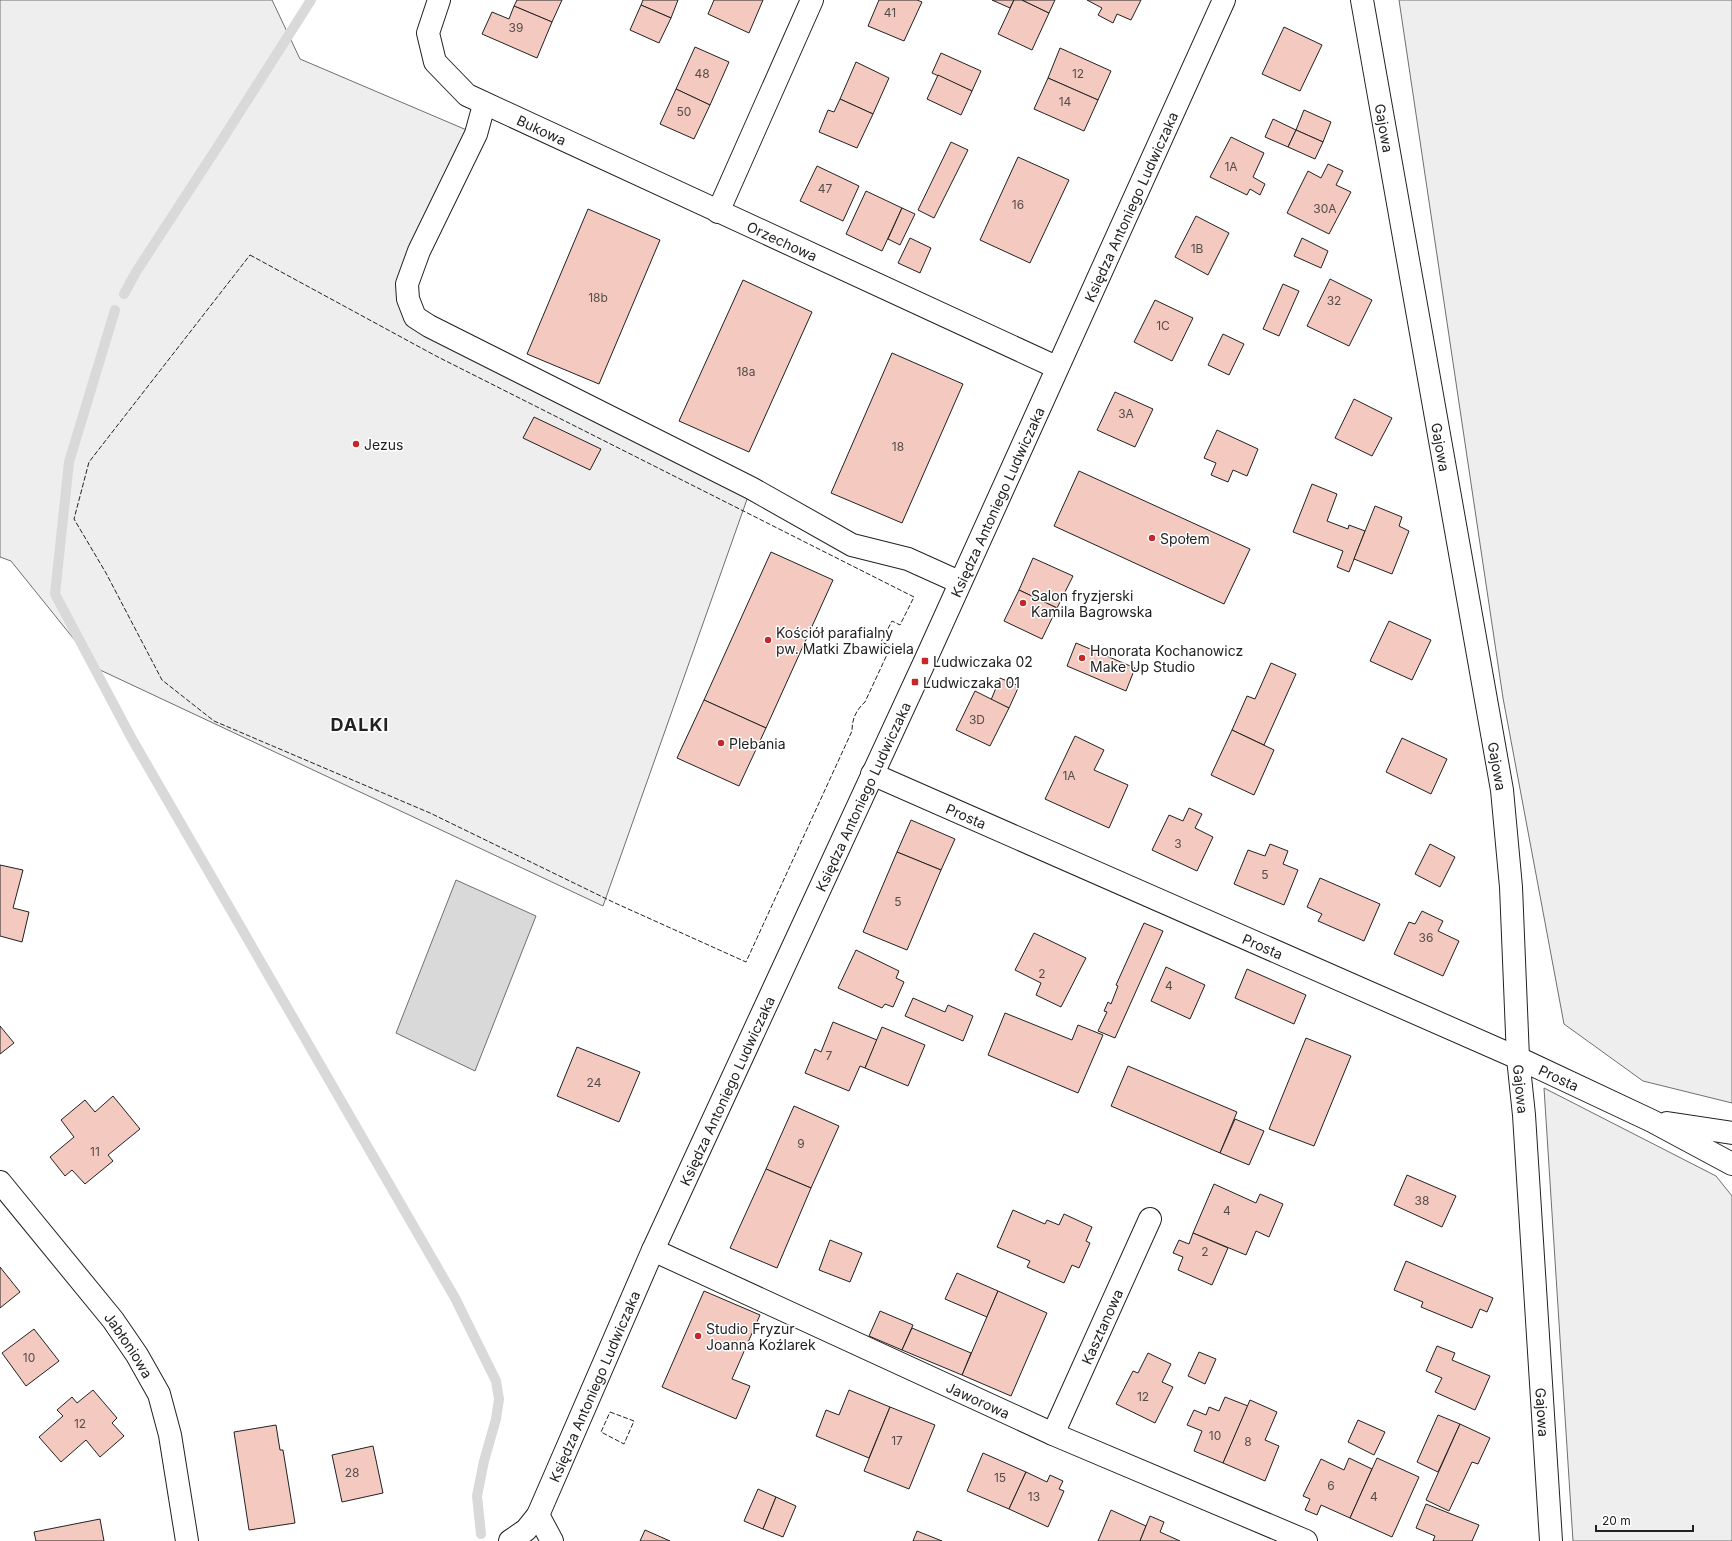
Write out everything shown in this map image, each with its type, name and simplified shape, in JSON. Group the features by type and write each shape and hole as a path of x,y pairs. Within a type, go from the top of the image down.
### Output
{"street":[{"name":"Bukowa","path":"439,0 428,33 435,62 467,96 718,212"},
{"path":"718,212 812,0"},
{"name":"Księdza Antoniego Ludwiczaka","path":"510,1541 526,1530 538,1515 653,1250 872,774 1224,0"},
{"name":"Gajowa","path":"1362,0 1502,790 1512,886 1518,1058 1524,1115 1551,1541"},
{"path":"484,105 476,134 419,251 407,284 408,298 415,317 436,330 752,488 852,545 908,559 959,582"},
{"name":"Orzechowa","path":"718,212 1056,367"},
{"name":"Prosta","path":"872,774 1518,1058 1652,1121 1732,1164"},
{"name":"Prosta","path":"1652,1121 1732,1133"},
{"name":"Jabłoniowa","path":"0,1182 113,1320 138,1355 159,1394 170,1435 187,1541"},
{"name":"Kasztanowa","path":"1053,1434 1150,1219"},
{"name":"Jaworowa","path":"653,1250 1053,1434 1306,1541"},
{"path":"538,1515 552,1541"}],"shaded area":[{"path":"0,0 272,0 300,59 476,134 419,251 415,317 751,488 603,906 98,669 11,561 0,557"},
{"path":"1399,0 1732,0 1732,1103 1643,1081 1564,1024 1503,698"},
{"path":"456,880 536,916 475,1071 396,1033"},
{"path":"1544,1088 1716,1176 1732,1196 1732,1541 1573,1541"}],"building":[{"path":"517,0 562,0 552,22 514,6"},
{"path":"643,0 678,0 671,18 641,5"},
{"path":"714,0 763,0 749,33 708,14"},
{"path":"879,0 917,0 922,2 904,41 868,26"},
{"path":"992,0 1014,0 1010,8"},
{"path":"1014,0 1022,0 1049,13 1032,50 998,34"},
{"path":"1022,0 1055,0 1049,13"},
{"path":"1087,0 1141,0 1131,20 1117,14 1113,23 1098,15 1102,8"},
{"path":"641,5 671,18 659,43 630,30"},
{"path":"514,6 552,22 537,58 482,34 492,12 509,19"},
{"path":"1284,27 1322,45 1300,91 1262,74"},
{"path":"695,47 729,62 710,105 676,89"},
{"path":"1060,48 1111,71 1098,100 1048,78"},
{"path":"941,53 981,71 972,91 932,73"},
{"path":"856,62 889,78 873,114 840,99"},
{"path":"938,75 972,91 961,115 927,99"},
{"path":"1048,78 1098,100 1084,131 1034,109"},
{"path":"676,89 710,105 694,139 660,124"},
{"path":"840,99 873,114 857,148 819,132 828,110 834,112"},
{"path":"1304,110 1331,122 1323,142 1296,130"},
{"path":"1273,119 1296,130 1288,147 1265,137"},
{"path":"1296,130 1323,142 1315,159 1288,147"},
{"path":"1231,137 1264,153 1253,177 1265,184 1260,195 1250,189 1247,195 1210,177"},
{"path":"951,142 968,150 934,218 918,210"},
{"path":"1018,157 1069,180 1030,263 980,240"},
{"path":"1328,164 1343,171 1336,185 1351,192 1329,234 1287,213 1308,171 1321,178"},
{"path":"817,166 859,186 843,221 800,201"},
{"path":"866,191 902,208 882,251 846,234"},
{"path":"902,208 915,214 900,245 888,239"},
{"path":"588,209 660,240 599,384 527,354"},
{"path":"1196,216 1229,233 1208,275 1175,257"},
{"path":"910,238 931,248 920,273 898,263"},
{"path":"1302,238 1328,251 1321,268 1294,256"},
{"path":"1330,279 1372,300 1349,346 1307,326"},
{"path":"743,280 812,312 749,452 679,421"},
{"path":"1283,284 1299,291 1279,336 1263,329"},
{"path":"1155,300 1193,318 1172,361 1134,342"},
{"path":"1223,334 1244,344 1229,375 1208,365"},
{"path":"892,353 963,384 902,523 831,493"},
{"path":"1115,392 1153,409 1135,447 1097,430"},
{"path":"1354,399 1392,418 1372,456 1335,438"},
{"path":"534,417 601,449 590,470 523,438"},
{"path":"1217,430 1258,449 1247,476 1233,470 1228,482 1211,475 1216,463 1204,458"},
{"name":"Społem","path":"1079,471 1250,549 1224,604 1054,526"},
{"path":"1312,484 1337,494 1327,521 1348,529 1349,525 1365,531 1349,572 1337,567 1343,551 1293,532"},
{"path":"1375,506 1402,517 1399,526 1409,531 1392,574 1354,559"},
{"name":"Kościół parafialny pw. Matki Zbawiciela","path":"771,552 833,580 766,728 704,700"},
{"path":"1033,558 1073,576 1057,608 1019,590"},
{"path":"1019,590 1057,608 1042,639 1004,621"},
{"path":"1389,621 1431,640 1412,680 1370,661"},
{"path":"1076,643 1135,668 1126,691 1067,666"},
{"path":"1271,663 1296,674 1264,745 1232,730 1247,696 1255,699"},
{"path":"1000,678 1019,686 1009,708 991,700"},
{"path":"975,691 1009,708 990,746 956,730"},
{"name":"Plebania","path":"704,700 766,728 739,786 677,758"},
{"path":"1232,730 1274,750 1254,795 1211,775"},
{"path":"1075,736 1104,750 1094,770 1128,785 1109,828 1045,799"},
{"path":"1402,738 1447,759 1431,794 1386,772"},
{"path":"1189,808 1202,814 1195,828 1213,837 1197,871 1152,850 1169,815 1183,821"},
{"path":"911,820 955,839 941,870 897,852"},
{"path":"1270,844 1288,851 1283,864 1298,870 1284,905 1234,884 1248,850 1265,856"},
{"path":"1430,844 1455,857 1440,887 1415,874"},
{"path":"897,852 941,870 907,950 863,932"},
{"path":"0,865 23,870 13,908 29,912 22,942 0,936"},
{"path":"1320,878 1380,904 1364,941 1318,921 1322,914 1307,907"},
{"path":"1422,911 1443,921 1438,931 1459,941 1443,976 1394,954 1409,922 1415,924"},
{"path":"1144,923 1163,931 1115,1038 1098,1031 1107,1012 1104,1011 1108,1002 1111,1004 1118,986 1116,985"},
{"path":"1034,933 1086,958 1061,1007 1036,995 1041,983 1015,970"},
{"path":"856,950 899,971 896,978 904,982 893,1007 885,1004 882,1008 838,988"},
{"path":"1166,967 1205,985 1190,1019 1151,1001"},
{"path":"1247,969 1306,995 1294,1024 1235,998"},
{"path":"913,998 945,1012 948,1005 973,1016 963,1041 905,1016"},
{"path":"1005,1013 1072,1040 1078,1025 1103,1035 1078,1093 988,1055"},
{"path":"833,1022 877,1040 865,1068 860,1066 849,1091 805,1073 815,1049 821,1052"},
{"path":"0,1026 14,1043 0,1054"},
{"path":"882,1027 925,1045 908,1086 865,1068"},
{"path":"1306,1038 1351,1056 1314,1146 1269,1129"},
{"path":"577,1047 640,1072 619,1122 557,1096"},
{"path":"1128,1066 1237,1112 1220,1153 1111,1106"},
{"path":"113,1096 140,1129 108,1155 113,1161 85,1184 72,1170 65,1176 50,1157 74,1137 61,1120 85,1100 95,1112"},
{"path":"794,1106 839,1126 811,1188 766,1169"},
{"path":"1235,1119 1264,1131 1249,1165 1220,1153"},
{"path":"766,1169 811,1188 777,1268 730,1248"},
{"path":"1407,1175 1456,1196 1442,1227 1394,1205"},
{"path":"1214,1184 1256,1203 1260,1194 1283,1204 1269,1237 1256,1231 1246,1255 1193,1233"},
{"path":"1013,1210 1045,1224 1047,1220 1059,1225 1064,1214 1092,1227 1086,1241 1090,1243 1079,1268 1072,1265 1064,1283 1027,1267 1030,1261 997,1247"},
{"path":"1193,1233 1228,1248 1212,1285 1178,1270 1183,1257 1173,1253 1179,1240 1189,1244"},
{"path":"830,1240 862,1253 850,1282 819,1270"},
{"path":"1406,1261 1493,1298 1487,1312 1480,1309 1472,1328 1421,1307 1423,1302 1394,1290"},
{"path":"0,1267 20,1292 0,1308"},
{"path":"957,1273 998,1291 987,1317 945,1299"},
{"path":"704,1291 760,1315 732,1379 750,1386 736,1419 662,1387"},
{"path":"998,1291 1047,1313 1011,1396 962,1375"},
{"path":"880,1311 913,1325 902,1350 869,1336"},
{"path":"912,1328 971,1353 962,1375 902,1350"},
{"path":"34,1329 59,1361 26,1386 2,1353"},
{"path":"1437,1346 1455,1353 1452,1360 1490,1376 1475,1410 1435,1392 1442,1378 1426,1371"},
{"path":"1199,1352 1216,1359 1205,1384 1188,1376"},
{"path":"1148,1353 1171,1364 1162,1382 1173,1387 1155,1423 1116,1404 1133,1371 1138,1373"},
{"path":"93,1390 117,1418 112,1423 124,1436 100,1457 86,1440 61,1462 39,1437 63,1416 57,1410 72,1397 77,1403"},
{"path":"849,1390 890,1407 869,1458 816,1436 826,1410 839,1415"},
{"path":"1225,1397 1248,1406 1223,1463 1194,1451 1202,1431 1187,1425 1194,1410 1206,1415 1209,1407 1219,1411"},
{"path":"1250,1400 1277,1412 1265,1440 1279,1446 1265,1481 1223,1463"},
{"path":"890,1407 935,1425 909,1489 864,1471"},
{"path":"1438,1415 1460,1424 1438,1472 1417,1462"},
{"path":"1358,1420 1385,1432 1374,1455 1348,1442"},
{"path":"1460,1424 1490,1438 1478,1464 1472,1462 1449,1511 1426,1500"},
{"path":"276,1425 280,1450 283,1450 295,1523 249,1530 234,1432"},
{"path":"373,1446 383,1493 342,1502 332,1455"},
{"path":"983,1453 1026,1472 1009,1509 967,1491"},
{"path":"1349,1458 1372,1469 1350,1518 1321,1505 1317,1515 1305,1510 1310,1499 1303,1496 1321,1459 1344,1470"},
{"path":"1377,1458 1419,1477 1392,1537 1350,1518"},
{"path":"1026,1472 1047,1482 1050,1475 1063,1481 1059,1489 1064,1491 1048,1527 1009,1509"},
{"path":"758,1489 776,1497 763,1529 744,1521"},
{"path":"776,1497 796,1506 783,1537 763,1529"},
{"path":"1426,1504 1479,1525 1472,1541 1433,1541 1435,1536 1416,1528"},
{"path":"1111,1510 1146,1526 1140,1541 1098,1541"},
{"path":"1150,1516 1164,1522 1160,1532 1180,1541 1140,1541"},
{"path":"100,1519 104,1541 36,1541 34,1532"},
{"path":"645,1530 670,1541 640,1541"},
{"path":"917,1531 942,1541 913,1541"}],"waterway":[{"path":"124,294 136,272 311,0"},
{"path":"115,310 69,462 55,594 132,739 455,1298 496,1381 499,1399 496,1419 484,1461 477,1496 481,1534"}],"fence":[{"path":"250,255 436,356 914,597 900,625 892,621 881,642 891,646 865,702 855,715 852,731 746,962 615,903 430,813 214,721 162,680 106,573 74,519 89,462 250,255"},
{"path":"610,1412 634,1421 624,1444 601,1432 610,1412"}],"place":[{"name":"Jezus","path":"356,444"},
{"name":"Społem","path":"1152,538"},
{"name":"Salon fryzjerski Kamila Bagrowska","path":"1023,603"},
{"name":"Kościół parafialny pw. Matki Zbawiciela","path":"768,640"},
{"name":"Honorata Kochanowicz Make Up Studio","path":"1082,658"},
{"name":"Ludwiczaka 02","path":"925,661"},
{"name":"Ludwiczaka 01","path":"915,682"},
{"name":"Plebania","path":"721,743"},
{"name":"Studio Fryzur Joanna Koźlarek","path":"698,1336"}],"district":[{"name":"DALKI","path":"360,724"}]}
